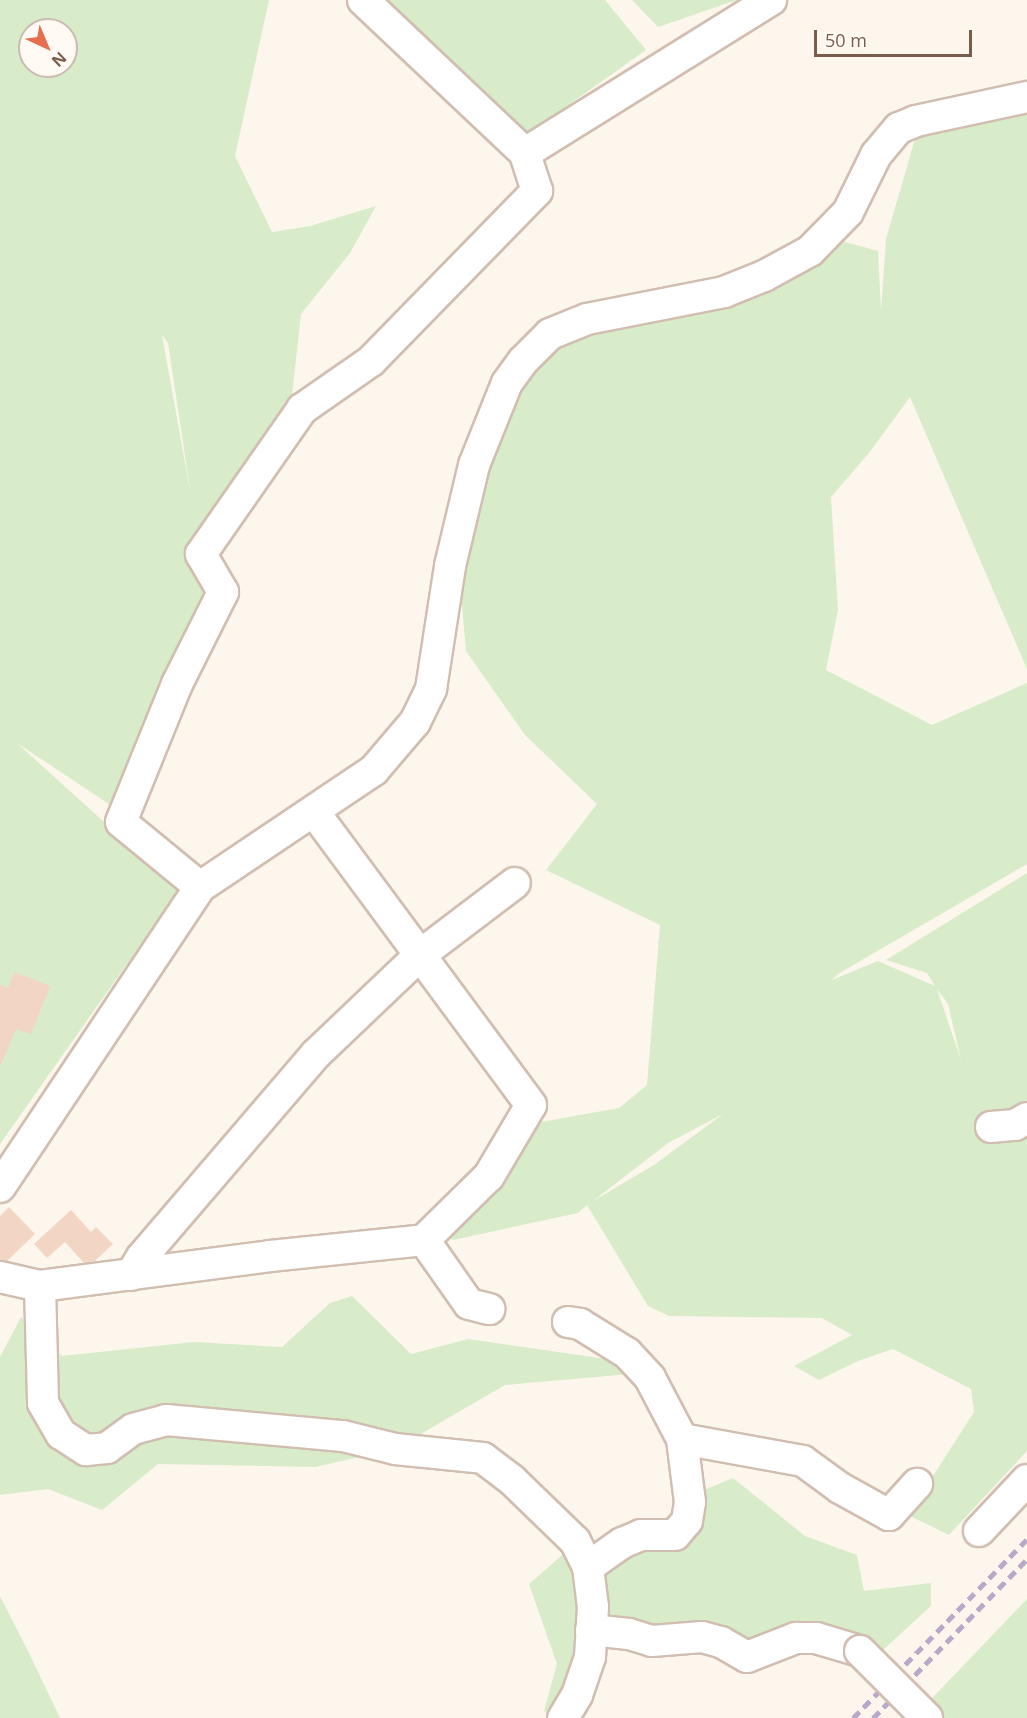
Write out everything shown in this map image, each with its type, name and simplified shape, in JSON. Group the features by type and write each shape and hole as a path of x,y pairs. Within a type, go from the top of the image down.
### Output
{"street":[{"path":"200,887 121,822 177,684 223,592 201,554 302,409 371,362 537,191 525,153 363,0"},
{"path":"525,153 771,0"},
{"path":"0,1187 200,887 374,770 415,722 431,689 450,566 474,465 507,383 523,361 550,334 588,319 724,291 764,276 810,251 848,212 876,155 898,128 916,121 1027,97"},
{"path":"0,1277 40,1286 270,1256 424,1240 489,1176 531,1105 314,812"},
{"path":"131,1275 142,1257 316,1054 420,955 515,883"},
{"path":"991,1127 1014,1125 1027,1118"},
{"path":"424,1240 469,1304 489,1310"},
{"path":"40,1286 43,1403 61,1434 86,1450 106,1448 133,1429 166,1420 343,1436 395,1449 483,1458 512,1480 575,1541 588,1567 593,1606 590,1657 577,1695 563,1718"},
{"path":"568,1322 580,1323 627,1353 650,1378 682,1439 690,1502 687,1521 675,1535 641,1535 622,1543 588,1567"},
{"path":"682,1439 803,1461 840,1488 889,1515 917,1484"},
{"path":"979,1531 1027,1480"},
{"path":"591,1630 629,1634 651,1641 702,1637 721,1642 747,1658 796,1638 816,1638 860,1651 927,1718"}],"green space":[{"path":"0,0 269,0 235,156 272,232 310,226 376,206 350,253 301,314 291,405 199,540 223,592 115,808 17,743 179,890 0,1144","holes":["162,335 168,343 191,496"]},
{"path":"386,0 605,0 646,50 522,138"},
{"path":"632,0 737,0 658,27"},
{"path":"1027,110 1027,669 910,397 869,453 831,497 838,610 826,670 932,725 1027,683 1027,864 838,974 832,980 878,961 935,986 927,973 886,960 1027,873 1027,1451 949,1535 908,1515 974,1412 971,1389 893,1349 858,1361 819,1380 794,1366 852,1335 822,1318 669,1316 648,1306 587,1205 578,1213 453,1240 439,1235 541,1122 619,1108 647,1085 660,925 546,870 597,804 525,735 466,651 457,550 509,407 555,347 751,290 845,242 878,251 881,311 886,239 917,132","holes":["937,989 948,1004 961,1060","723,1114 654,1165 593,1201 668,1143"]},
{"path":"352,1296 411,1354 468,1339 613,1360 641,1373 505,1385 395,1449 315,1467 158,1464 102,1510 48,1489 0,1495 0,1357 21,1317 62,1356 194,1342 282,1347 330,1303"},
{"path":"733,1478 805,1536 857,1555 864,1591 931,1583 931,1606 883,1650 858,1644 748,1646 662,1637 587,1620 571,1691 553,1718 544,1711 557,1664 529,1584 567,1551 576,1580 614,1559 686,1537 699,1492"},
{"path":"0,1596 29,1653 60,1718 0,1718"},
{"path":"1027,1599 1027,1718 913,1718"}],"building":[{"path":"14,972 50,986 31,1034 16,1029 0,1067 0,985 8,988"},
{"path":"9,1207 35,1234 7,1261 0,1260 0,1216"},
{"path":"71,1210 91,1232 96,1227 113,1244 95,1261 84,1263 65,1242 47,1258 34,1244"}],"railway":[{"path":"853,1718 1027,1539"},
{"path":"873,1718 1027,1559"}]}
